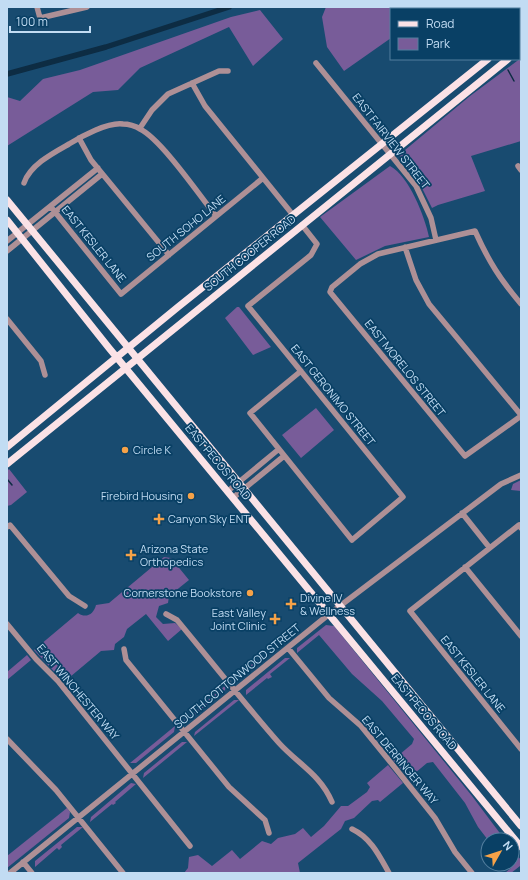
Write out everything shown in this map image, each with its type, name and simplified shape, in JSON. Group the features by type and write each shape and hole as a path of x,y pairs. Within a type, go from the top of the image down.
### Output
{"main road":[{"name":"SOUTH COOPER ROAD","path":"7,447 116,357 487,60"},
{"name":"SOUTH COOPER ROAD","path":"7,464 507,60"},
{"name":"EAST PECOS ROAD","path":"7,200 521,826"},
{"name":"EAST PECOS ROAD","path":"7,220 116,357 234,497 328,615 521,847"}],"street":[{"path":"37,7 40,18 87,7"},
{"name":"EAST FAIRVIEW STREET","path":"316,63 420,193 431,218 436,240"},
{"path":"140,128 152,110 168,94 219,71 228,71"},
{"path":"192,83 205,106 294,215"},
{"path":"24,183 26,176 48,156 79,138 111,125 123,124 140,128 158,144 216,216"},
{"path":"79,138 102,174 169,255"},
{"path":"30,228 51,207 98,168"},
{"path":"7,251 20,236 55,212 102,174"},
{"name":"SOUTH SOHO LANE","path":"121,294 263,178"},
{"name":"EAST KESLER LANE","path":"51,207 121,294"},
{"name":"EAST GERONIMO STREET","path":"284,456 352,540 403,497 248,306 311,254 317,244 302,225"},
{"path":"521,304 500,280 487,258 475,231 405,247 416,280 429,304 521,416"},
{"path":"7,241 20,236"},
{"name":"EAST MORELOS STREET","path":"405,247 378,254 360,264 332,287 330,292 465,456 521,416"},
{"path":"7,319 41,361 45,375"},
{"path":"234,497 284,456 250,413 301,371"},
{"path":"228,491 279,449"},
{"path":"265,461 270,467"},
{"path":"258,466 263,473"},
{"name":"SOUTH COTTONWOOD STREET","path":"10,873 328,615 501,484 521,475"},
{"path":"462,513 489,547"},
{"path":"8,526 69,596 85,606"},
{"path":"520,527 489,547 465,567 521,636"},
{"name":"EAST KESLER LANE","path":"465,567 410,611 521,749"},
{"path":"166,614 177,620 280,744 312,772 327,792 332,802"},
{"name":"EAST WINCHESTER WAY","path":"7,624 36,659 58,681 190,846"},
{"name":"EAST DERRINGER WAY","path":"288,648 329,698 361,726 435,818 454,852 472,873"},
{"path":"124,649 126,660 229,787 266,820 269,833"},
{"path":"7,739 80,817 124,873"},
{"path":"352,829 363,834 378,853 389,873"},
{"path":"23,862 32,873"}],"green space":[{"path":"326,7 390,7 390,39 344,71 327,47 322,17"},
{"path":"260,10 283,39 253,66 229,27 140,68 118,90 93,92 7,146 7,97 20,101 43,79 80,70 231,17"},
{"path":"521,58 521,141 471,156 485,191 432,208 421,186 399,155 470,96"},
{"path":"390,166 404,178 410,188 420,208 429,237 385,246 356,260 320,217"},
{"path":"237,307 239,307 271,347 253,355 225,318"},
{"path":"316,408 334,430 301,458 282,435"},
{"path":"9,469 27,492 11,505 7,506 7,471"},
{"path":"521,480 521,491 511,490 513,484"},
{"path":"164,557 171,558 189,580 169,596 168,603 159,606 156,617 163,624 175,623 182,629 168,641 146,614 127,629 124,637 115,644 114,650 101,651 64,682 34,650 78,613 84,616 89,615 92,613 96,605 109,603"},
{"path":"326,625 334,626 472,796 499,832 482,832 465,803 433,762 427,763 409,778 393,760 412,744 414,739 382,701 352,674 319,635 297,653 297,648"},
{"path":"27,655 31,660 7,680 7,672"},
{"path":"285,658 290,658 270,674 272,677 267,678 246,695 246,690"},
{"path":"255,662 257,664 237,680 233,679"},
{"path":"226,685 225,690 186,722 182,722"},
{"path":"234,700 239,700 194,736 195,732"},
{"path":"175,726 174,732 136,763 130,763"},
{"path":"182,742 187,742 143,778 144,773"},
{"path":"388,765 403,783 380,802 378,800 372,801 354,818 345,821 341,829 298,863 300,873 184,873 188,868 189,857 198,855 212,866 232,850 240,859 262,841 271,844 278,838 295,834 303,828 311,837 324,826 341,806 348,806 367,792 370,787 367,783"},
{"path":"131,783 136,784 115,802 116,803 113,805 112,804 90,822 91,817"},
{"path":"67,808 70,812 69,818 7,868 7,856"},
{"path":"77,827 83,827 61,845 62,847 59,850 57,848 35,867 35,861"}],"waterway":[{"path":"7,74 106,47 229,7"},
{"path":"508,70 514,81"},
{"path":"7,479 12,485"}],"place":[{"name":"Circle K","path":"125,450"},
{"name":"Firebird Housing","path":"191,496"},
{"name":"Canyon Sky ENT","path":"159,519"},
{"name":"Arizona State Orthopedics","path":"131,555"},
{"name":"Cornerstone Bookstore","path":"250,593"},
{"name":"Divine IV & Wellness","path":"291,604"},
{"name":"East Valley Joint Clinic","path":"275,619"}]}
